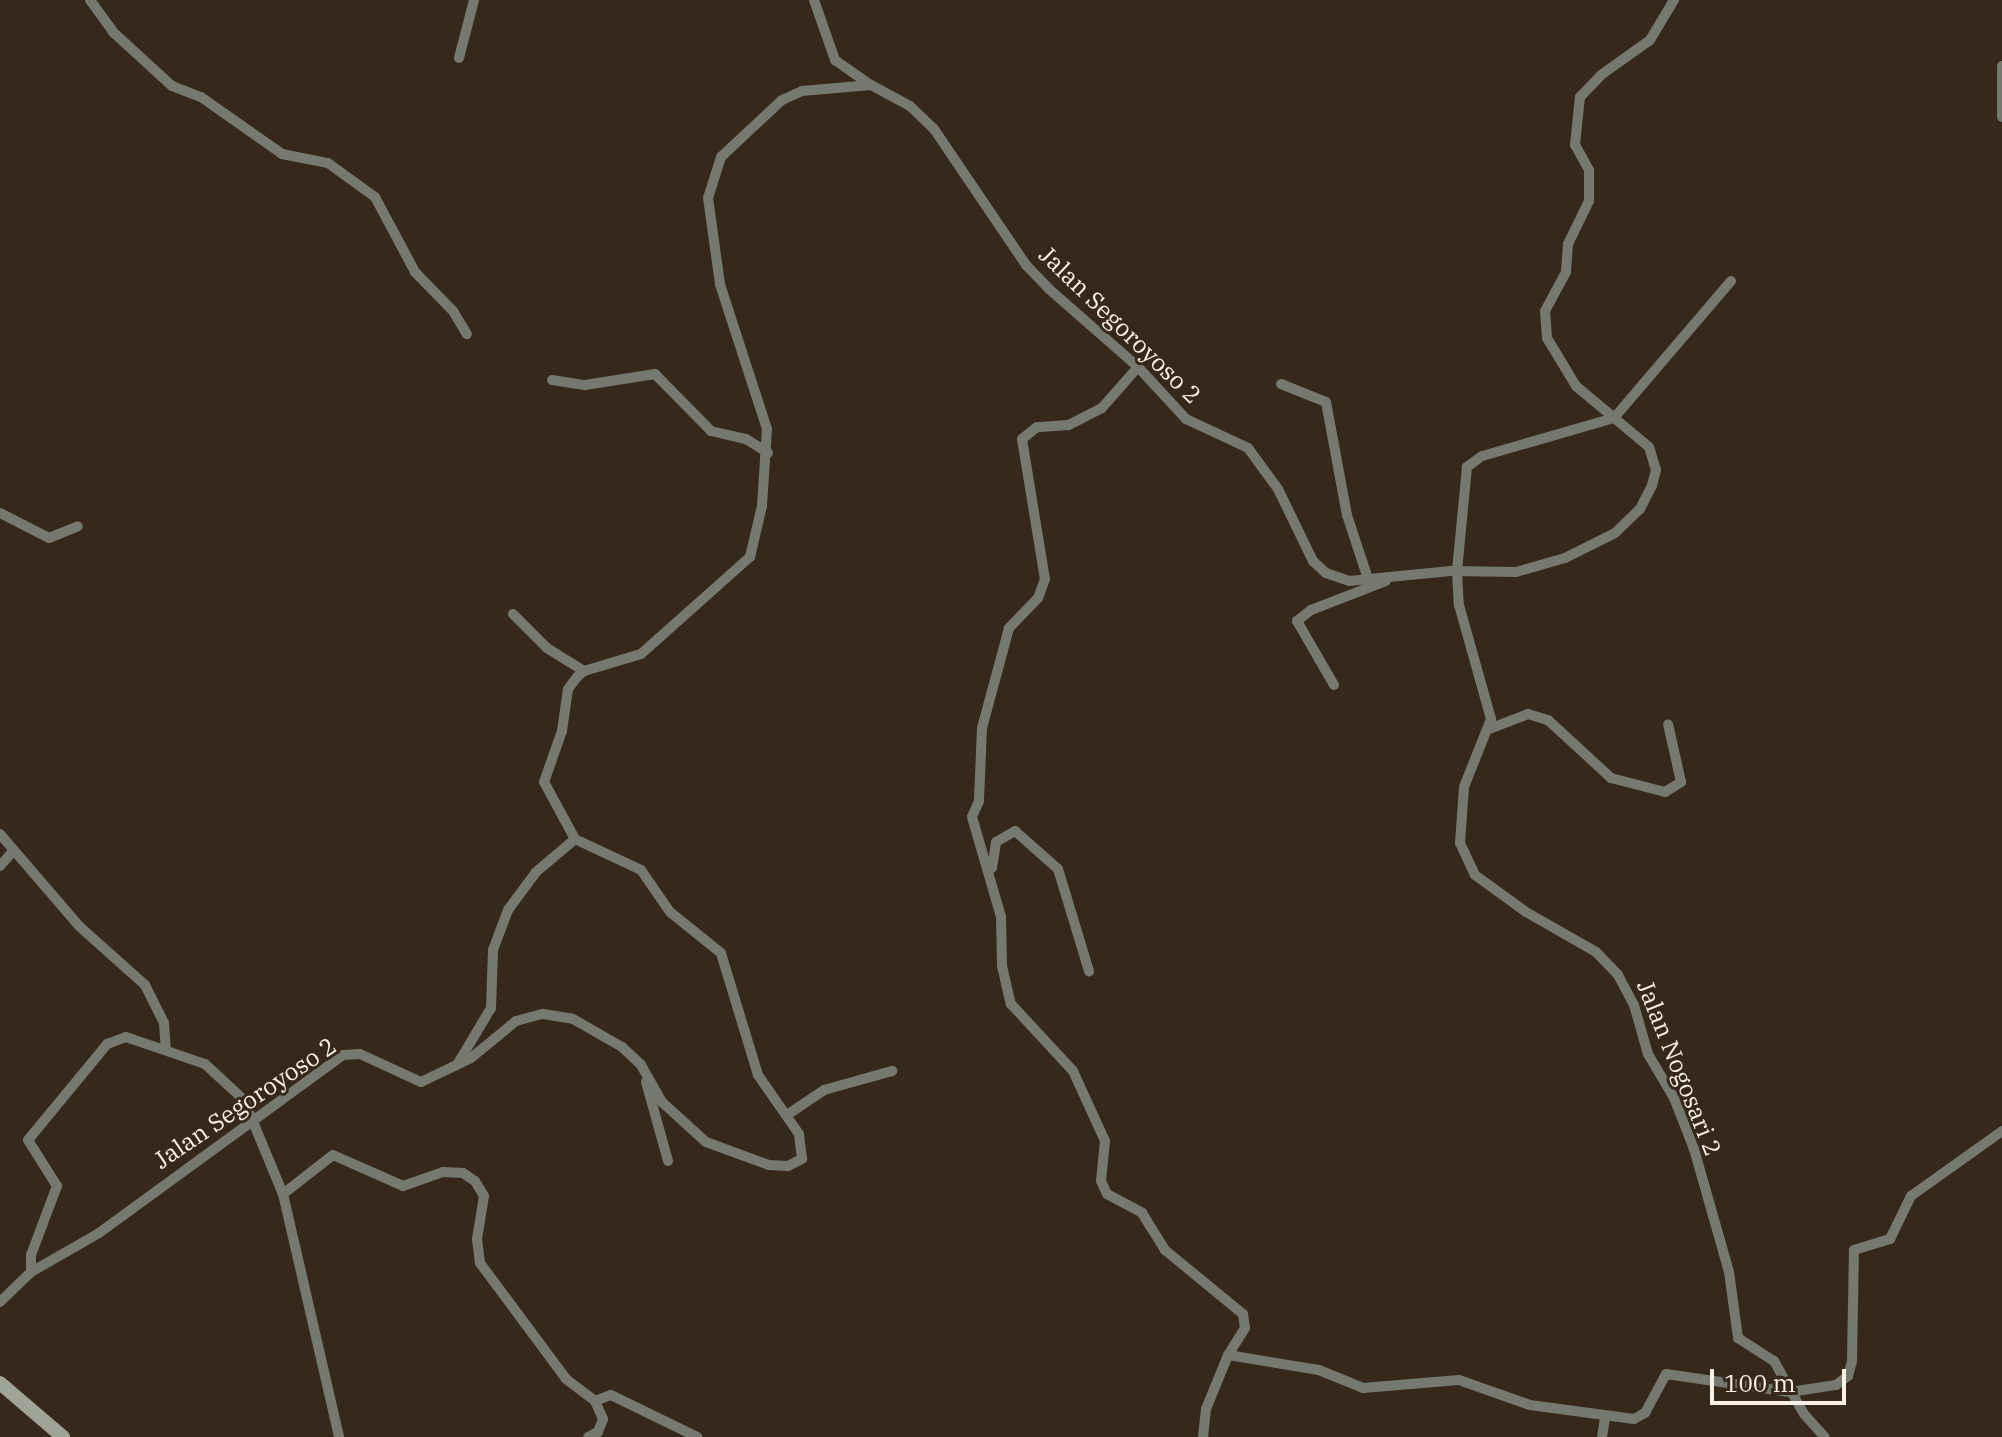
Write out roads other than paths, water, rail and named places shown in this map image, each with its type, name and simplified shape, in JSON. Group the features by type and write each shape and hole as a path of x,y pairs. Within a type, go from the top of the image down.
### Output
{"main road":[{"path":"0,1383 54,1434"}],"street":[{"path":"90,0 113,32 172,86 192,92 282,154 328,163 375,197 415,272 453,311 467,334"},
{"path":"459,58 474,0"},
{"name":"Jalan Segoroyoso 2","path":"814,0 835,60 871,85 910,106 934,129 1026,265 1138,367 1186,419 1248,448 1278,489 1321,569 1341,580 1457,571 1516,572 1540,567 1627,525 1648,497 1656,470 1649,447 1576,386 1547,338 1545,311 1566,272 1568,244 1589,201 1589,170 1575,145 1580,97 1601,75 1650,40 1674,0"},
{"path":"2002,66 2002,117"},
{"path":"457,1065 491,1008 493,950 508,910 536,872 575,839 544,782 562,731 568,689 584,671 641,654 742,569 753,544 768,453 767,429 720,284 708,198 713,171 747,129 782,100 802,91 871,85"},
{"path":"1614,418 1731,281"},
{"path":"1138,367 1102,408 1068,425 1037,427 1022,439 1045,579 1038,598 1009,628 982,728 979,801 972,817 985,849 990,881 1001,917 1009,998 1073,1071 1105,1141 1103,1188 1113,1199 1142,1213 1173,1258 1243,1314 1245,1328 1228,1355 1206,1409 1203,1437"},
{"path":"552,380 585,385 655,374 711,431 746,439 768,453"},
{"path":"1281,384 1326,402 1344,501 1368,579"},
{"name":"Jalan Nogosari 2","path":"1614,418 1472,462 1463,477 1457,571 1459,605 1491,712 1489,729 1461,802 1460,843 1468,867 1526,912 1596,952 1623,983 1648,1054 1674,1098 1694,1149 1729,1272 1738,1338 1774,1361 1790,1392 1825,1437"},
{"path":"0,513 49,538 78,526"},
{"path":"1334,685 1301,636 1301,615 1400,575"},
{"path":"513,614 547,648 584,671"},
{"path":"1489,729 1528,714 1548,720 1611,778 1665,792 1677,789 1681,782 1668,724"},
{"path":"990,881 996,842 1015,831 1058,869 1089,971"},
{"path":"0,834 79,926 145,985 164,1023 166,1049"},
{"name":"Jalan Segoroyoso 2","path":"0,1302 31,1272 99,1233 151,1191 254,1124 348,1054 421,1082 457,1065 516,1021 543,1014 573,1019 600,1032 634,1057 662,1102 706,1142 757,1162 780,1167 802,1159 803,1143 758,1075 721,953 670,912 641,870 575,839"},
{"path":"0,866 13,851"},
{"path":"31,1272 31,1255 57,1186 28,1147 29,1138 111,1041 126,1037 208,1066 236,1090 254,1124 283,1194 339,1437"},
{"path":"787,1115 824,1090 892,1071"},
{"path":"645,1074 652,1117 668,1161"},
{"path":"1228,1355 1319,1370 1375,1390 1443,1380 1472,1382 1530,1405 1605,1417 1642,1416 1666,1374 1790,1392 1828,1388 1848,1376 1856,1300 1854,1250 1890,1239 1911,1196 2002,1131"},
{"path":"283,1194 333,1155 403,1186 443,1172 470,1177 484,1196 477,1239 480,1263 566,1379 595,1401 602,1423 588,1437"},
{"path":"595,1401 611,1395 697,1437"},
{"path":"1602,1437 1605,1417"}]}
